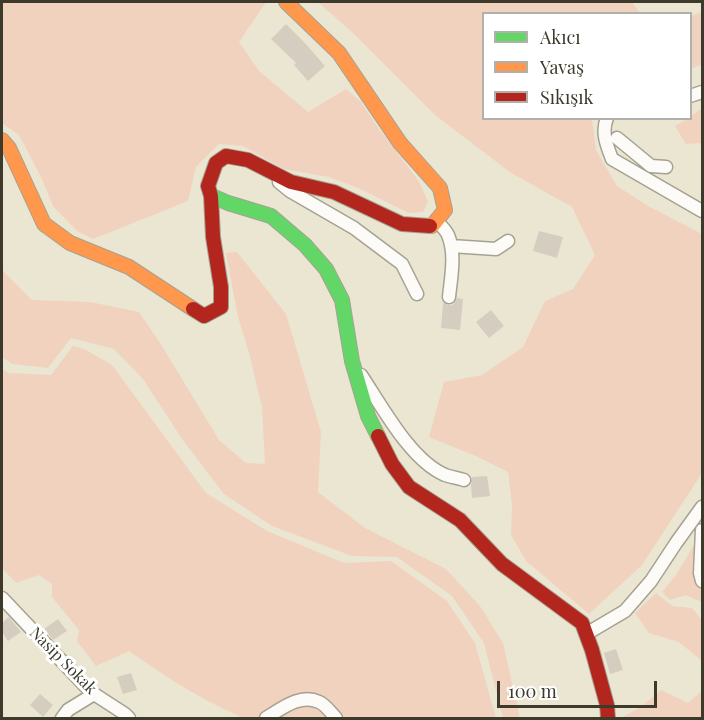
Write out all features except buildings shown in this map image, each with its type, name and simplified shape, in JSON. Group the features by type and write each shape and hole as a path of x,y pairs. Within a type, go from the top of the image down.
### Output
{"street":[{"path":"2,140 9,148 44,224 70,243 129,267 204,316 221,307 222,295 212,228 212,196 208,186 216,163 226,156 248,160 291,182 334,192 402,224 432,226 445,210 440,188 400,143 339,53 286,2"},
{"path":"606,120 605,139 612,159 702,211"},
{"path":"617,138 651,166 666,167"},
{"path":"648,180 651,166"},
{"path":"262,167 290,191 354,228 402,264 417,294"},
{"path":"212,196 271,216 305,245 326,269 342,300 352,361 368,416 392,464 409,487 460,520 502,564 582,623 607,705 608,718"},
{"path":"436,220 448,234 451,246 449,297"},
{"path":"451,246 496,249 508,241"},
{"path":"352,361 405,441 430,466 446,475 464,480"},
{"path":"586,634 625,611 651,581 702,507"},
{"path":"702,530 700,573 702,581"},
{"name":"Nasip Sokak","path":"2,598 94,693 129,718"},
{"path":"62,718 68,710 94,693"},
{"path":"266,718 289,704 307,698 321,702 336,718"}],"shaded area":[{"path":"2,2 266,2 239,42 259,71 308,112 346,89 361,102 418,180 428,201 423,212 409,213 358,188 329,177 284,169 243,146 219,144 196,167 188,201 93,239 77,231 53,206 19,135 2,123"},
{"path":"318,2 632,2 639,12 482,12 482,120 592,120 596,150 617,186 648,206 702,234 702,473 642,565 589,614 526,561 511,535 512,504 508,472 429,437 444,382 482,375 523,347 545,301 573,289 595,255 572,207 511,173 435,115 354,34"},
{"path":"702,12 702,64 692,69 692,16"},
{"path":"702,108 702,143 686,144 675,126 685,120 692,120 692,115"},
{"path":"237,252 286,314 321,432 318,492 365,528 446,569 480,606 503,643 520,718 503,718 484,643 452,596 397,557 352,556 272,526 224,494 182,439 143,379 114,349 71,338 48,368 12,364 2,357 2,270 32,300 90,302 139,312 219,440 246,463 265,464 262,407 238,317 226,253"},
{"path":"73,346 84,349 112,365 206,493 267,531 344,563 391,561 447,601 475,643 496,718 239,718 182,686 129,651 96,666 77,641 79,630 52,597 52,584 39,575 16,583 2,568 2,369 9,373 51,375"},
{"path":"702,532 702,605 701,602 686,595 670,600 662,592 676,575"},
{"path":"656,593 672,606 692,608 702,620 702,661 679,642 649,633 635,613"},
{"path":"661,690 688,703 702,691 702,718 621,718 642,706"}],"traffic: fast":[{"path":"212,196 271,216 305,245 326,269 342,300 352,361 368,416 378,436"}],"traffic: slow":[{"path":"286,2 339,53 400,143 440,188 445,210 430,226"},
{"path":"2,140 9,148 44,224 70,243 129,267 193,309"}],"traffic: jam":[{"path":"193,309 204,316 221,307 221,287 208,186 216,163 226,156 248,160 291,182 334,192 402,224 430,226"},
{"path":"378,436 392,464 409,487 460,520 502,564 582,623 592,650 607,705 608,718"}]}
